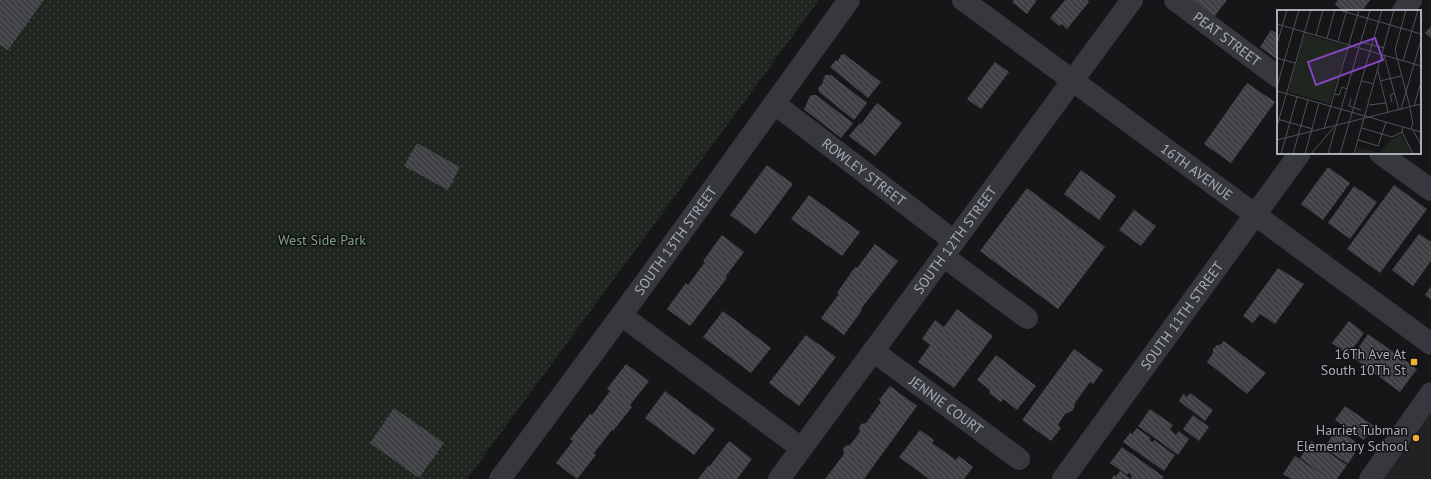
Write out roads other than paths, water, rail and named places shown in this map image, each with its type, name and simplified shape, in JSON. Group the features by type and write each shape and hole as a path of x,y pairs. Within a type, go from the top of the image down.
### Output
{"street":[{"name":"SOUTH 13TH STREET","path":"500,479 775,104 849,0"},
{"name":"16TH AVENUE","path":"962,0 1431,344"},
{"name":"SOUTH 12TH STREET","path":"779,479 1132,0"},
{"name":"PEAT STREET","path":"1175,0 1277,76"},
{"path":"1404,10 1411,0"},
{"name":"ROWLEY STREET","path":"775,104 949,248 1027,318"},
{"name":"SOUTH 11TH STREET","path":"1063,479 1299,154"},
{"path":"1381,154 1431,190"},
{"path":"621,315 801,448"},
{"name":"JENNIE COURT","path":"873,351 1019,459"},
{"path":"1370,479 1431,393"}],"place":[{"name":"16Th Ave At South 10Th St","path":"1414,362"},
{"name":"Harriet Tubman Elementary School","path":"1416,438"}],"park label":[{"name":"West Side Park","path":"322,240"}]}
